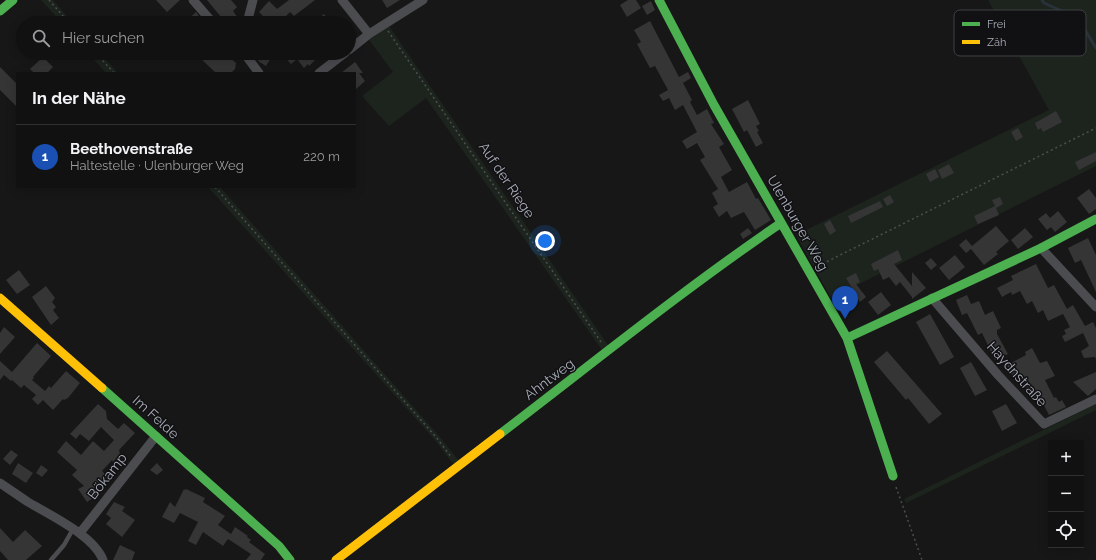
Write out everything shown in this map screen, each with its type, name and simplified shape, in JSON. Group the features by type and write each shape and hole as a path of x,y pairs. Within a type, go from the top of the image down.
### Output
{"street":[{"path":"0,11 13,0"},
{"path":"192,0 207,16"},
{"path":"249,16 253,0"},
{"path":"342,0 355,16"},
{"path":"356,45 422,0"},
{"name":"Ulenburger Weg","path":"659,0 714,105 847,338 893,476"},
{"path":"356,17 370,34"},
{"path":"249,60 258,72"},
{"path":"320,72 336,60"},
{"path":"847,338 1042,248 1096,219"},
{"name":"Ahntweg","path":"336,560 678,297 781,223"},
{"path":"1042,248 1096,307"},
{"name":"Im Felde","path":"0,298 279,546 290,560"},
{"name":"Haydnstraße","path":"932,298 998,375 1044,424 1096,399"},
{"name":"Bökamp","path":"77,531 156,436"},
{"path":"0,483 77,531 100,553 103,560"}],"lane":[{"path":"51,560 77,531"}],"path":[{"path":"49,0 63,16"},
{"name":"Auf der Riege","path":"384,25 608,351"},
{"path":"102,60 113,72"},
{"path":"809,270 1096,128"},
{"path":"216,188 436,437 458,466"},
{"path":"893,476 922,560"}],"shaded area":[{"path":"41,0 53,0 67,16 56,16"},
{"path":"988,0 1096,0 1096,166 831,298 796,235 1049,110 1019,56 1086,56 1086,10 994,10"},
{"path":"384,19 610,348 604,353 426,98 389,126 362,96 393,72 364,33"},
{"path":"94,60 106,60 117,72 105,72"},
{"path":"209,188 221,188 439,436 459,461 453,464 435,440"},
{"path":"1096,404 1096,410 906,503 904,499"}],"building":[{"path":"156,0 180,0 167,12"},
{"path":"207,0 231,0 237,7 233,11 237,16 220,16"},
{"path":"289,0 315,0 294,16 290,12 286,16 263,16 259,12 269,1 277,9"},
{"path":"382,0 400,0 387,8"},
{"path":"628,0 636,0 641,8 627,17 620,5"},
{"path":"651,1 655,10 647,15 642,6"},
{"path":"196,12 199,16 192,16"},
{"path":"650,21 679,77 688,72 691,78 683,83 692,100 690,102 697,115 707,109 714,123 711,124 724,144 719,147 732,170 721,177 729,192 747,182 756,199 758,198 771,220 755,230 744,212 731,218 727,211 719,217 713,207 718,204 712,193 718,189 700,160 705,157 697,143 687,149 682,141 697,132 683,105 675,110 669,98 663,101 659,95 668,90 655,66 650,68 637,44 641,42 634,30"},
{"path":"40,60 46,60 53,67 48,72 33,72 30,69"},
{"path":"202,60 233,60 236,63 235,69 232,72 215,72"},
{"path":"259,60 270,60 266,66 258,61"},
{"path":"287,60 296,60 291,64"},
{"path":"298,60 315,60 309,66 308,64 304,68"},
{"path":"355,62 363,73 359,73 365,81 356,89 356,72 342,72"},
{"path":"0,67 16,83 16,106 0,90"},
{"path":"748,100 760,124 756,126 759,131 757,132 763,143 756,147 747,130 744,132 732,109"},
{"path":"1056,111 1062,122 1043,132 1041,128 1038,130 1035,123"},
{"path":"1018,128 1023,137 1016,141 1011,132"},
{"path":"1096,152 1096,161 1079,170 1075,162"},
{"path":"949,164 954,173 942,179 938,170"},
{"path":"935,169 939,177 930,182 926,174"},
{"path":"1089,189 1096,198 1096,209 1089,214 1077,198"},
{"path":"890,195 894,202 887,206 883,199"},
{"path":"1000,197 1003,204 996,208 992,200"},
{"path":"880,201 883,207 851,223 848,216"},
{"path":"995,206 999,215 978,224 974,216"},
{"path":"1058,211 1067,222 1055,232 1051,227 1047,230 1038,219 1046,213 1050,218"},
{"path":"830,220 836,231 830,235 824,224"},
{"path":"996,226 1009,241 996,252 998,254 984,265 971,249 966,253 959,245 966,239 972,246"},
{"path":"748,228 752,233 743,239 740,234"},
{"path":"1025,228 1033,237 1018,249 1011,240"},
{"path":"1088,238 1096,255 1096,292 1081,260 1075,263 1068,248"},
{"path":"898,250 902,260 894,264 912,286 912,272 926,288 912,299 900,282 896,286 889,277 883,280 878,269 874,271 871,264"},
{"path":"955,255 965,267 949,280 939,268"},
{"path":"931,258 937,265 931,270 925,263"},
{"path":"1036,264 1048,288 1054,285 1067,309 1073,305 1085,326 1093,322 1096,328 1096,360 1095,357 1084,358 1081,351 1089,346 1083,333 1065,342 1062,336 1066,334 1064,330 1070,327 1063,314 1048,321 1043,310 1038,313 1032,301 1027,304 1020,291 1012,295 1011,292 1002,297 997,288 1013,280 1011,276"},
{"path":"19,270 30,285 17,294 6,280"},
{"path":"856,273 860,282 856,284 866,297 860,302 846,278"},
{"path":"46,286 55,298 52,302 56,307 53,310 59,318 51,325 32,297"},
{"path":"881,292 891,305 878,315 868,302"},
{"path":"967,295 971,304 979,301 985,315 993,311 1001,328 997,330 997,334 1008,354 995,360 982,333 978,335 967,313 962,315 956,300"},
{"path":"930,314 954,357 940,365 916,322"},
{"path":"4,327 15,337 0,354 0,333"},
{"path":"37,343 51,356 32,380 45,391 49,386 51,388 66,371 80,383 68,398 63,399 53,410 43,400 38,405 32,399 36,395 24,385 21,388 4,375 0,380 0,361 12,372"},
{"path":"1032,348 1040,363 1047,361 1055,376 1045,380 1054,398 1056,397 1059,402 1062,400 1066,407 1049,415 1039,396 1032,399 1021,376 1014,379 1007,365 1026,355 1025,352"},
{"path":"887,351 942,414 929,424 908,398 906,400 874,362"},
{"path":"971,362 987,390 975,396 960,368"},
{"path":"1096,372 1096,389 1088,396 1073,382"},
{"path":"98,404 106,411 107,419 118,429 124,423 135,433 119,450 120,454 102,471 108,477 96,490 99,494 87,502 78,489 84,486 72,475 77,470 57,452 66,441 81,455 93,441 104,451 114,440 101,427 89,441 80,434 76,439 70,434"},
{"path":"1006,404 1017,423 1002,431 992,411"},
{"path":"11,450 18,455 10,465 3,459"},
{"path":"18,463 33,473 26,483 12,474"},
{"path":"157,463 163,470 157,475 150,470"},
{"path":"41,465 48,470 42,477 36,473"},
{"path":"184,489 205,498 203,502 225,516 218,525 231,534 235,527 248,536 247,537 251,540 249,542 265,554 261,560 246,560 251,554 228,539 223,546 203,532 196,545 188,541 198,522 180,513 174,523 162,517 170,502 175,507"},
{"path":"114,502 125,507 122,511 135,520 122,537 106,524 111,518 106,514"},
{"path":"0,528 13,542 25,530 42,546 26,560 8,560 0,551"},
{"path":"120,545 135,552 132,560 113,560"}],"waterway":[{"path":"1042,0 1044,3 1060,10"},
{"path":"1086,32 1096,48"}],"traffic: fast":[{"path":"0,11 13,0"},
{"path":"659,0 714,105 847,338 893,476"},
{"path":"847,338 1041,248 1096,219"},
{"path":"500,434 674,300 781,223"},
{"path":"102,388 279,546 290,560"}],"traffic: slow":[{"path":"0,298 102,388"},
{"path":"336,560 500,434"}],"place":[{"name":"Beethovenstraße","path":"845,319"}]}
